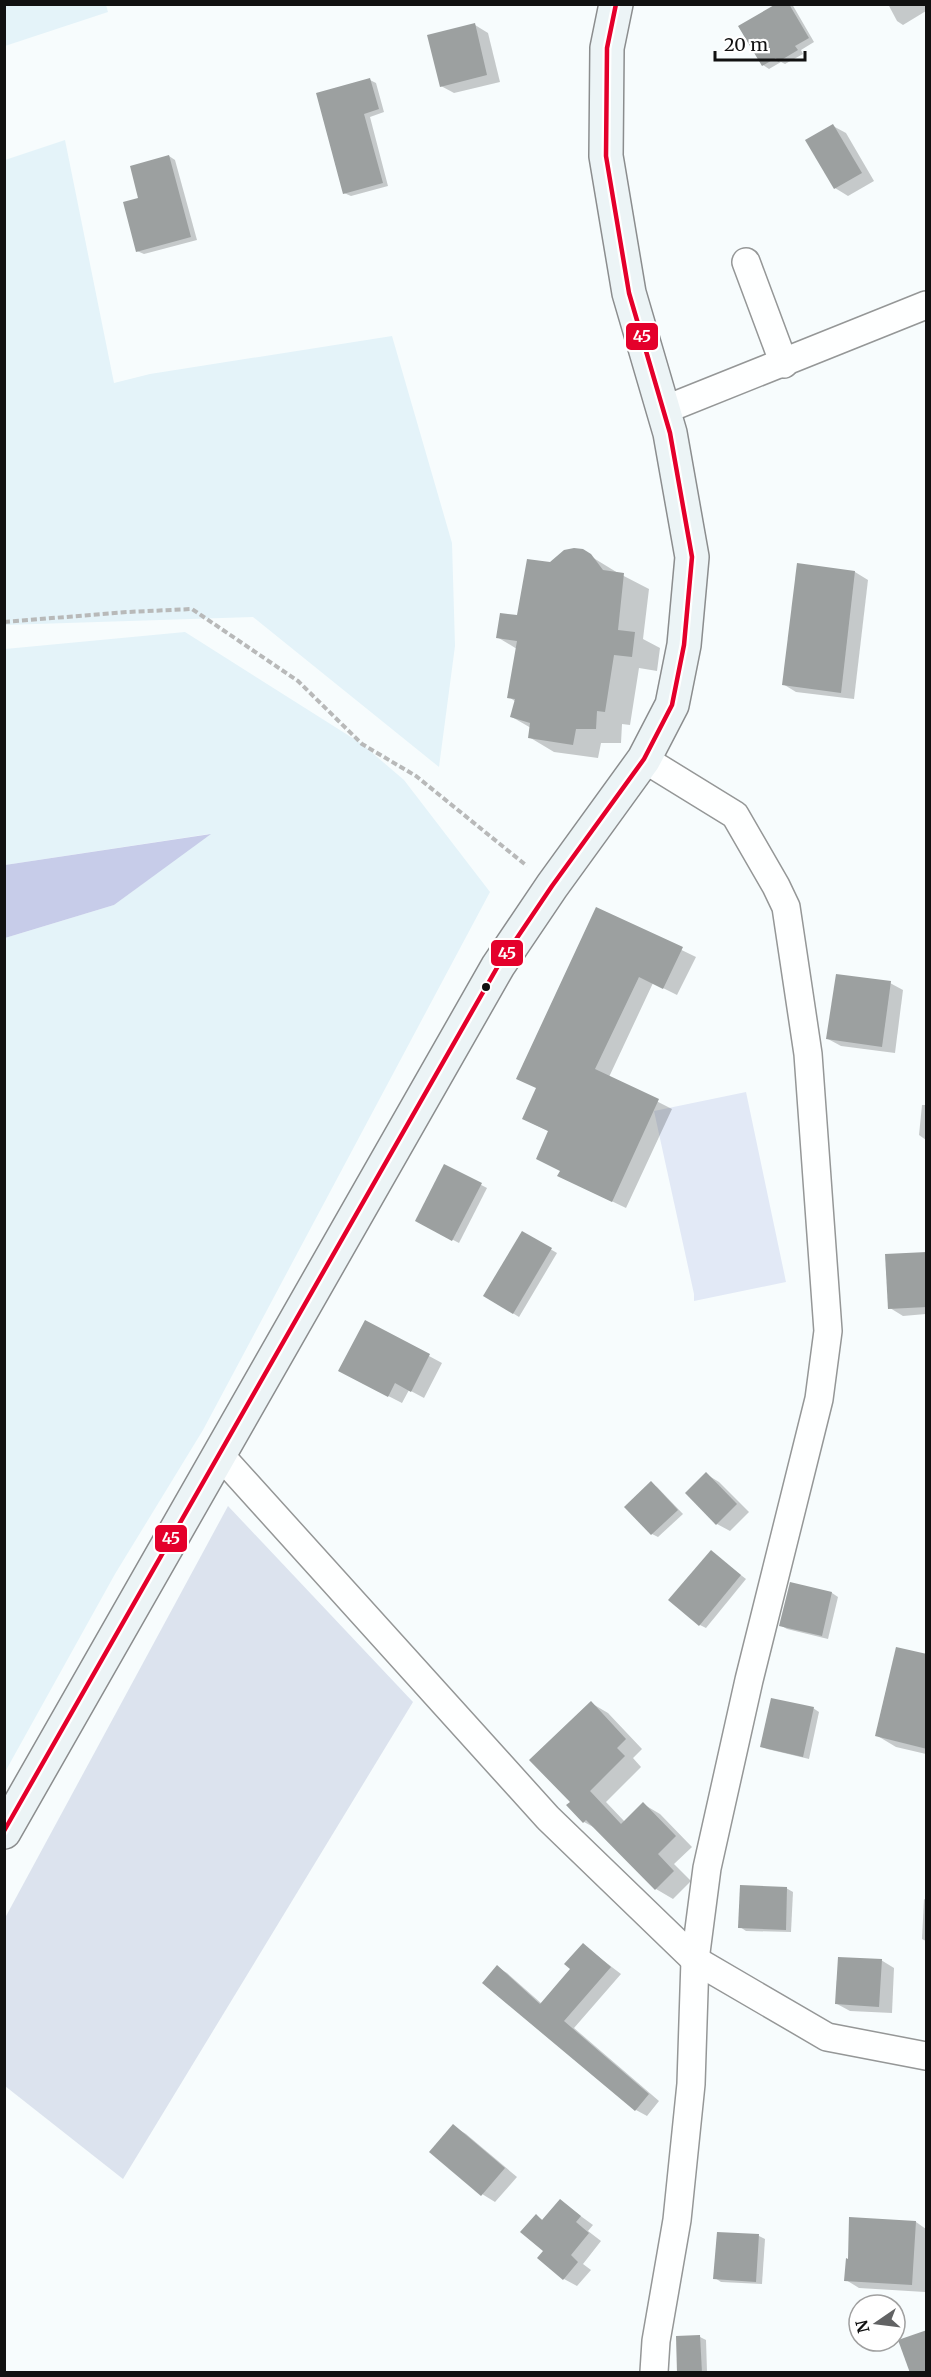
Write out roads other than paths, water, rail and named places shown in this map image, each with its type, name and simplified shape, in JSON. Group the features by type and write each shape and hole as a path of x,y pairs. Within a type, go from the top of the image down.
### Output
{"street":[{"path":"4,1832 498,966 552,886 644,759 672,705 684,645 692,557 670,433 630,293 606,156 607,48 616,4"},
{"path":"746,262 784,364"},
{"path":"664,410 927,305"},
{"path":"644,759 735,815 786,907 808,1054 828,1331 819,1399 749,1680 707,1868 695,1960 691,2084 677,2220 656,2341 654,2373"},
{"path":"220,1455 548,1818 695,1960 827,2037 927,2056"}]}
